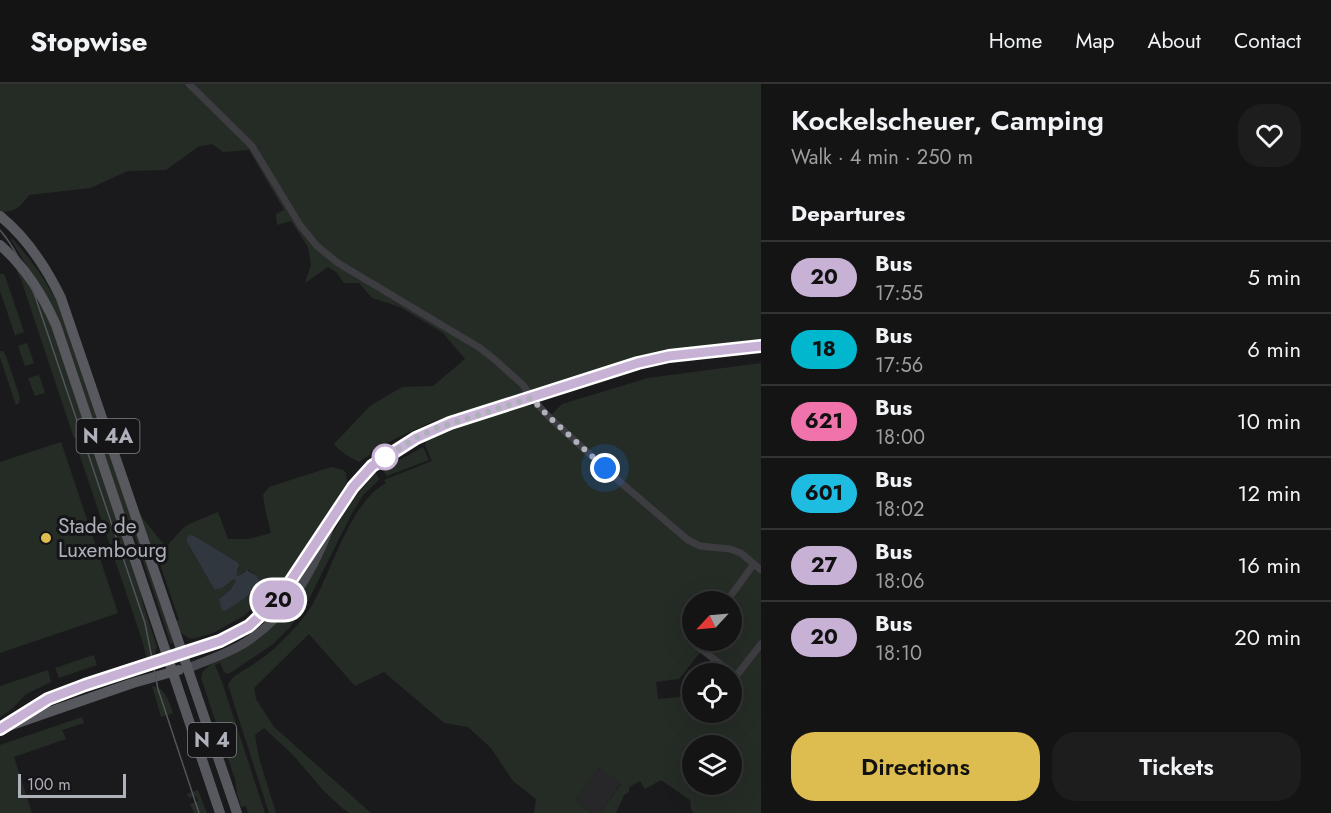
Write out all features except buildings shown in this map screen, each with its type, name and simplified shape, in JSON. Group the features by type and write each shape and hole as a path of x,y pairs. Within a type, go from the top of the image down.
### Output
{"main road":[{"name":"N 4A","path":"0,216 14,228 32,250 61,298 183,654"},
{"name":"N 4A","path":"0,245 29,276 47,304 56,325 168,658"},
{"path":"2,728 48,699 220,641 249,626 280,597 353,487 372,466 416,438 450,423 638,363 669,356 761,346"},
{"path":"2,728 134,683 188,668 244,643 266,628 297,593 315,562 336,513"},
{"name":"N 4","path":"183,654 237,813"},
{"name":"N 4","path":"168,658 220,813"}],"street":[{"path":"189,84 252,147 300,225 317,246 338,262 480,348 523,385 531,398 548,416 688,540 700,546 730,549 741,553 761,570"},
{"path":"734,591 754,564"},
{"path":"704,651 736,676 761,644"}],"shaded area":[{"path":"0,84 761,84 761,339 665,350 635,357 431,422 377,447 359,462 342,452 334,444 370,406 402,387 433,386 465,359 443,333 400,307 372,298 359,283 344,283 336,272 328,267 305,283 311,265 308,247 291,221 277,225 276,214 284,210 249,150 223,152 212,144 198,147 166,170 128,171 90,188 29,195 17,208 5,212 0,211"},
{"path":"12,238 41,275 60,306 105,438 99,440 27,266 11,240"},
{"path":"16,265 44,305 89,433 74,438"},
{"path":"0,274 4,274 24,332 15,335 0,291"},
{"path":"27,343 34,363 25,366 18,346"},
{"path":"0,351 3,351 6,356 20,398 16,405 0,357"},
{"path":"761,363 761,813 694,813 691,810 690,800 683,795 742,795 742,735 682,735 682,794 661,780 645,789 640,781 629,787 629,792 624,795 616,813 600,813 621,784 599,768 575,801 592,813 534,813 536,799 513,781 491,748 468,727 444,723 384,672 355,686 309,634 254,688 256,699 274,727 371,813 349,813 342,808 292,754 264,728 255,735 259,758 276,813 269,813 228,685 230,682 274,648 305,616 319,592 342,539 362,506 386,483 384,480 432,461 425,445 427,440 451,427 525,405 534,406 552,414 562,404 648,378","holes":["682,591 742,591 742,651 703,651 716,660 714,663 742,663 742,723 682,723 682,696 658,699 656,682 679,679 682,675 682,663 692,663 701,651 682,651"]},
{"path":"39,375 45,393 35,396 28,378"},
{"name":"Stade de Luxembourg","path":"61,442 118,613 0,653 0,462"},
{"path":"86,444 90,453 95,451 140,586 143,604 157,647 155,654 147,660 77,447"},
{"path":"108,447 171,634 173,643 171,644 133,530 124,513 102,449"},
{"path":"423,447 429,460 387,476 384,472 387,467"},
{"path":"331,467 346,473 347,482 302,559 289,574 260,603 242,617 213,633 190,639 180,632 174,622 179,620 158,558 151,547 140,515 166,547 183,528 218,512 228,539 248,539 271,533 263,495 269,487","holes":["187,542 239,568 235,575 239,577 244,571 249,570 257,576 260,582 246,597 221,597 236,581 233,579 225,586 214,589"]},
{"path":"376,473 378,481 364,494 352,513 308,601 290,627 273,644 232,672 227,674 224,672 220,663 215,665 265,813 248,813 246,806 241,807 235,779 201,678 203,671 268,631 290,608 342,517 359,492"},
{"path":"190,535 237,562 239,565 236,575 239,576 247,570 257,576 260,582 244,599 222,610 219,599 230,590 236,581 233,579 222,588 214,589 187,542"},
{"path":"94,655 97,665 59,678 55,668"},
{"path":"48,670 51,682 26,694 12,709 0,717 0,686"},
{"path":"152,686 164,693 173,713 161,717"},
{"path":"82,717 84,723 62,730 66,739 14,757 32,813 0,813 0,745"},
{"path":"599,768 621,783 600,813 592,813 575,801"},
{"path":"198,790 207,813 194,813 190,804 198,801 196,796 189,798 187,794"}],"tram line":[{"path":"0,230 11,245 35,296 145,623 158,689 199,813"}],"bus line":[{"name":"20","path":"0,729 48,699 201,648 249,626 280,597 361,478 378,461 420,435 450,423 638,363 669,356 761,346"}],"place":[{"name":"Stade de Luxembourg","path":"46,538"}],"route":[{"path":"385,457 378,461 416,438 434,429 531,398 605,468"}]}
